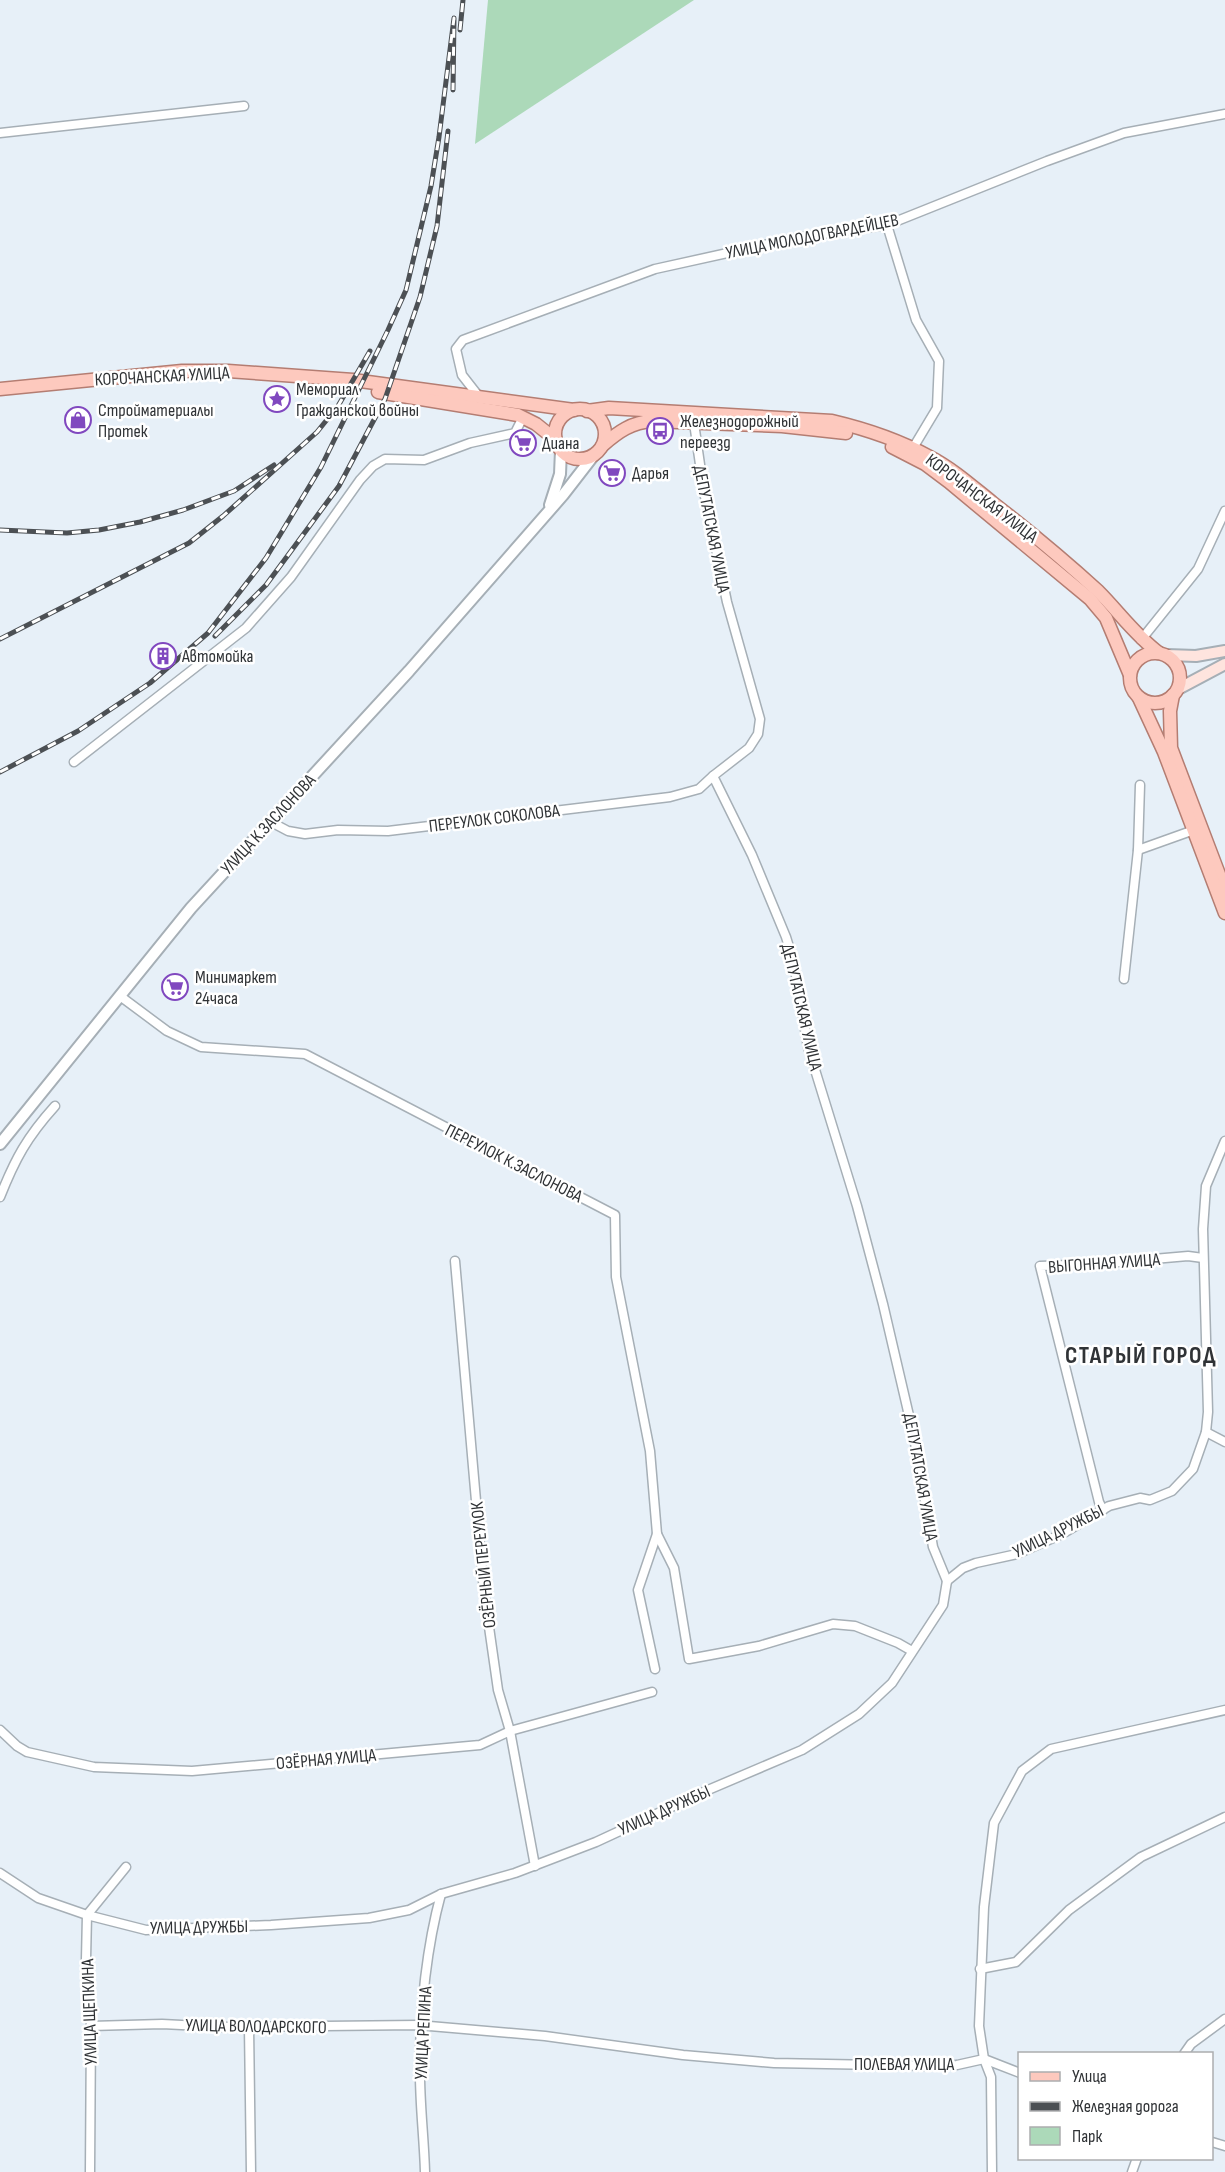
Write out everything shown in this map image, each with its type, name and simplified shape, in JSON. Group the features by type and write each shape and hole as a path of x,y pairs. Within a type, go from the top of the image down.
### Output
{"main road":[{"name":"КОРОЧАНСКАЯ УЛИЦА","path":"0,388 182,371 228,371 353,380 574,410"},
{"name":"КОРОЧАНСКАЯ УЛИЦА","path":"0,396 184,380 228,379 360,389 523,417 540,427 558,445"},
{"name":"КОРОЧАНСКАЯ УЛИЦА","path":"587,411 609,408 832,421 895,439 950,470 1038,539 1105,598 1141,640 1163,654"},
{"path":"574,410 587,411 595,414 603,424 605,432 603,445 594,455 576,459 566,455 558,445 556,429 564,416 574,410"},
{"name":"КОРОЧАНСКАЯ УЛИЦА","path":"603,445 617,433 642,422 832,430 858,435 891,447 925,464 1032,548 1090,599 1106,618 1130,675"},
{"path":"1225,651 1196,656 1150,653 1136,661 1130,675 1130,684 1164,752 1225,913"},
{"path":"1163,654 1173,660 1180,674 1170,711 1172,748 1225,890"},
{"path":"1139,698 1153,703 1167,700 1176,692 1225,664"}],"street":[{"path":"0,133 244,106"},
{"name":"УЛИЦА МОЛОДОГВАРДЕЙЦЕВ","path":"480,398 462,375 456,349 463,340 655,269 800,237 887,225 1124,133 1225,114"},
{"path":"887,225 916,320 939,361 937,408 913,448"},
{"path":"74,762 246,628 291,577 360,480 373,466 385,459 424,460 470,443 515,434 523,417"},
{"name":"ДЕПУТАТСКАЯ УЛИЦА","path":"694,423 704,492 727,602 760,718 758,734 749,748 713,776 760,874 786,937 794,963 808,1047 857,1206 883,1304 914,1437 933,1547 947,1581"},
{"name":"УЛИЦА К.ЗАСЛОНОВА","path":"546,513 560,474 558,445"},
{"name":"УЛИЦА К.ЗАСЛОНОВА","path":"0,1144 191,908 409,671 563,495 594,455"},
{"path":"1141,640 1198,568 1225,510"},
{"name":"ПЕРЕУЛОК СОКОЛОВА","path":"271,822 288,831 304,834 338,830 388,831 670,797 699,789 713,776"},
{"path":"1124,979 1138,850 1140,785"},
{"path":"1138,850 1194,830"},
{"name":"ПЕРЕУЛОК К.ЗАСЛОНОВА","path":"120,996 166,1031 201,1047 305,1054 615,1215 616,1277 650,1451 657,1534 674,1568 689,1659 759,1646 833,1624 855,1626 912,1651"},
{"path":"0,1197 15,1160 37,1125 55,1106"},
{"path":"25,1115 37,1125"},
{"path":"1225,1141 1206,1186 1203,1229 1208,1412 1206,1432 1225,1442"},
{"name":"ВЫГОННАЯ УЛИЦА","path":"1103,1510 1099,1502 1040,1266 1188,1256 1203,1258"},
{"name":"ОЗЁРНЫЙ ПЕРЕУЛОК","path":"455,1261 484,1592 498,1690 510,1731 535,1866"},
{"name":"УЛИЦА ДРУЖБЫ","path":"0,1873 38,1898 87,1915 146,1930 271,1926 379,1916 409,1910 441,1894 535,1866 596,1842 708,1790 802,1750 859,1714 892,1683 943,1605 947,1581 963,1568 1017,1554 1062,1534 1117,1504 1140,1498 1150,1500 1172,1491 1193,1469 1206,1432"},
{"name":"ПЕРЕУЛОК К.ЗАСЛОНОВА","path":"655,1669 638,1590 657,1534"},
{"name":"ОЗЁРНАЯ УЛИЦА","path":"0,1730 27,1752 94,1767 192,1771 480,1745 510,1731 652,1692"},
{"path":"992,2172 991,2077 984,2060 979,2026 986,1879 994,1823 1022,1771 1051,1749 1225,1710"},
{"path":"980,1969 1016,1962 1069,1910 1141,1857 1225,1817"},
{"path":"87,1915 126,1867"},
{"name":"УЛИЦА РЕПИНА","path":"425,2172 420,2061 422,2025 433,1924 441,1894"},
{"name":"УЛИЦА ЩЕПКИНА","path":"87,1915 86,1959 91,2026 90,2172"},
{"path":"1185,2052 1191,2044 1225,2019"},
{"name":"УЛИЦА ВОЛОДАРСКОГО","path":"91,2026 422,2025"},
{"name":"ПОЛЕВАЯ УЛИЦА","path":"422,2025 545,2036 683,2055 774,2063 931,2066 957,2065 984,2060"},
{"path":"249,2027 251,2172"},
{"path":"984,2060 1018,2072"}],"green space":[{"path":"488,0 694,0 475,144"}],"railway":[{"path":"460,30 463,0"},
{"path":"0,772 78,731 150,683 208,633 266,558 321,467 406,290 431,186 454,18 453,90"},
{"path":"215,636 266,585 339,486 385,399 420,297 437,226 448,131"},
{"path":"0,639 189,543 223,516 317,432 338,406 370,351"},
{"path":"0,530 67,533 99,530 140,522 183,510 234,491 274,465"}],"place":[{"name":"Мемориал Гражданской войны","path":"277,399"},
{"name":"Стройматериалы Протек","path":"78,420"},
{"name":"Железнодорожный переезд","path":"660,431"},
{"name":"Диана","path":"523,443"},
{"name":"Дарья","path":"612,473"},
{"name":"Автомойка","path":"163,656"},
{"name":"Минимаркет 24часа","path":"175,987"}],"district":[{"name":"СТАРЫЙ ГОРОД","path":"1141,1355"}]}
